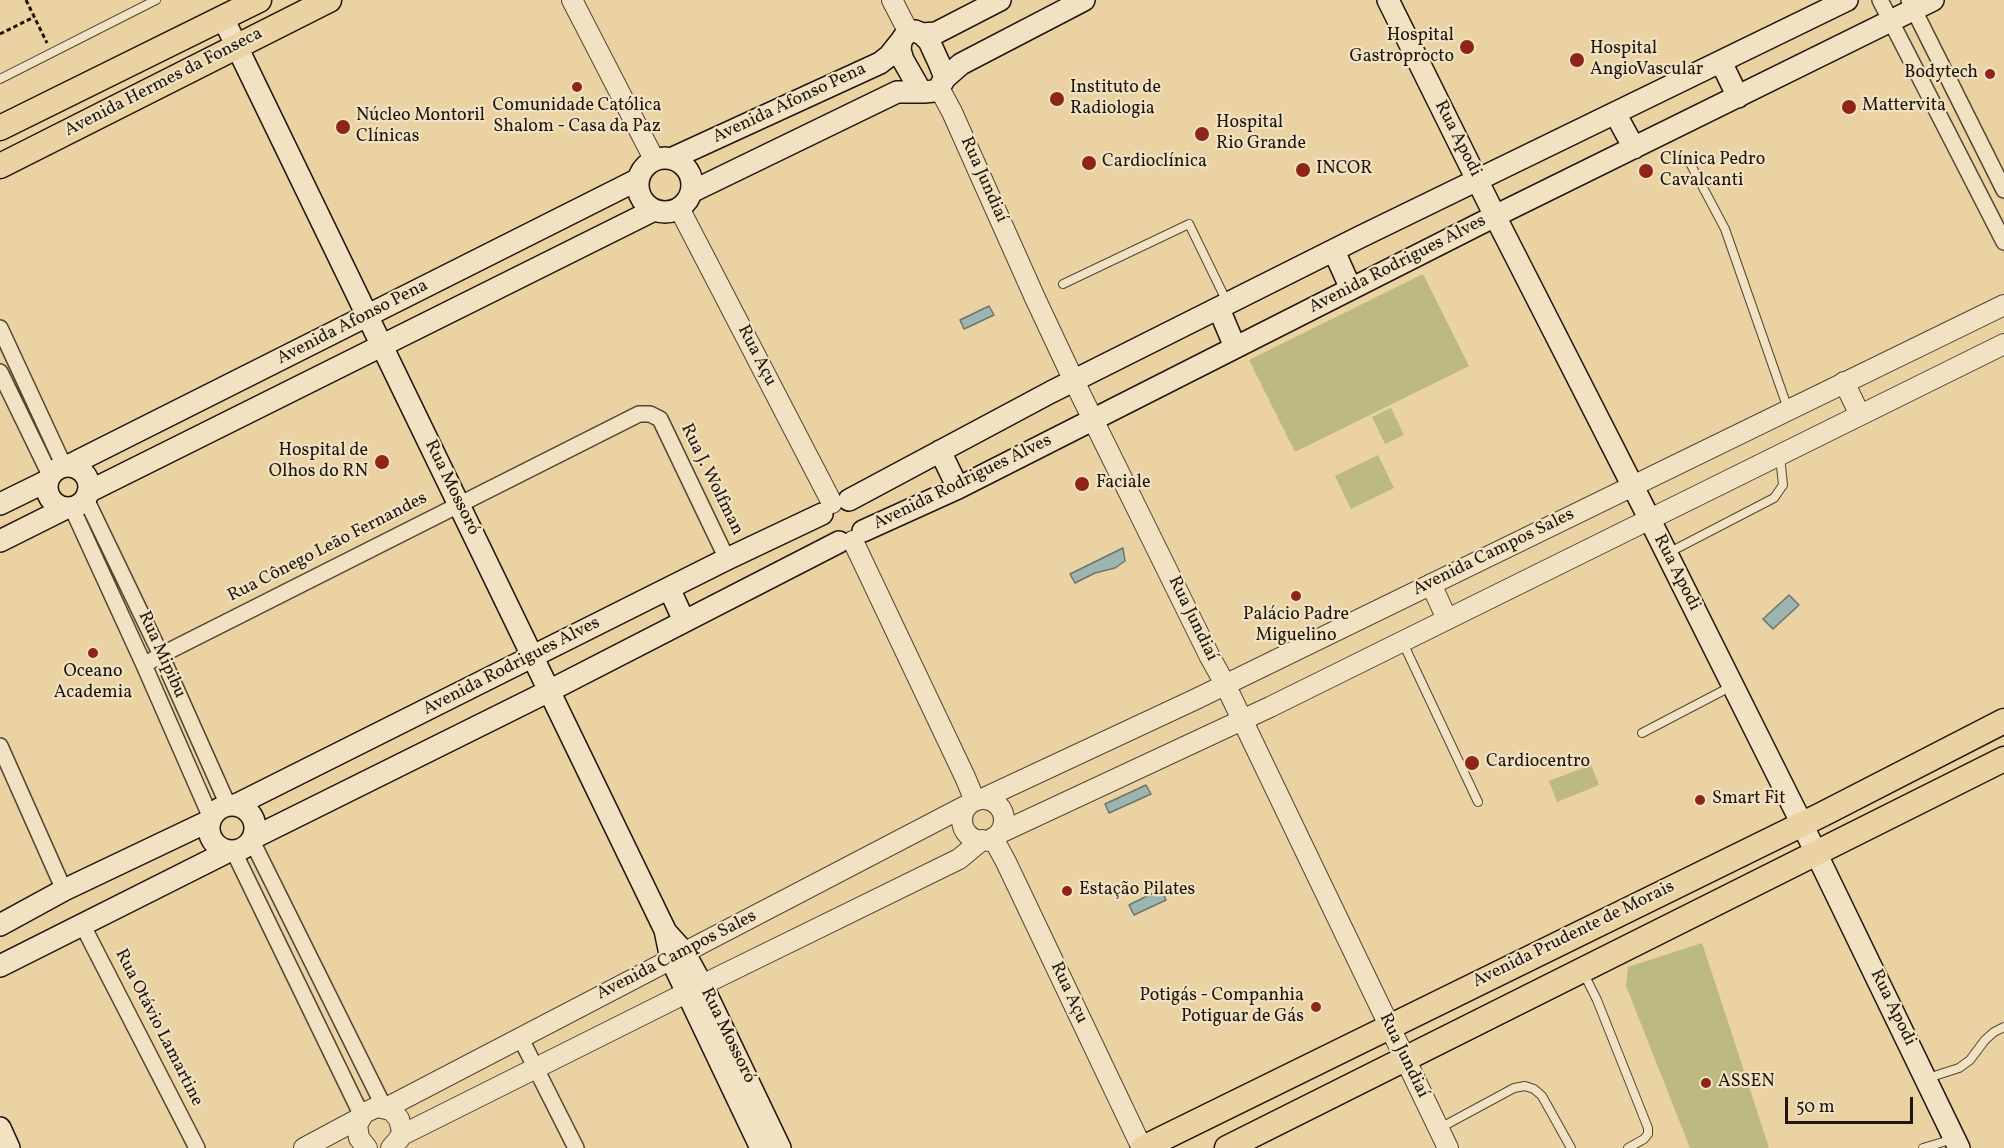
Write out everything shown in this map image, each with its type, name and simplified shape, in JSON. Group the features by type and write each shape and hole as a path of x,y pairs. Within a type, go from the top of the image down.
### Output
{"main road":[{"name":"Avenida Hermes da Fonseca","path":"0,166 329,0"},
{"path":"910,35 936,33 1000,0"},
{"name":"Rua Apodi","path":"1388,0 1802,824 1957,1143"},
{"name":"Avenida Rodrigues Alves","path":"232,805 834,506 1074,381 1334,251 1358,234 1478,180 1847,0"},
{"name":"Avenida Hermes da Fonseca","path":"0,128 253,1"},
{"path":"936,86 961,64 1082,1"},
{"name":"Avenida Rodrigues Alves","path":"254,839 684,621 958,488 1495,216 1892,21 1919,3"},
{"name":"Rua Mossoró","path":"223,18 677,956 780,1148"},
{"name":"Avenida Afonso Pena","path":"663,159 880,63 910,35"},
{"path":"910,35 900,50 903,60 913,78 936,86"},
{"path":"910,35 933,50 936,86"},
{"path":"1721,62 1738,97"},
{"name":"Avenida Afonso Pena","path":"685,200 897,92 936,86"},
{"path":"1615,113 1634,148"},
{"path":"663,159 681,162 688,169 691,177 685,200 662,212 646,205 640,198 637,180 646,164 663,159"},
{"name":"Avenida Afonso Pena","path":"0,504 58,472 637,180"},
{"name":"Avenida Afonso Pena","path":"0,541 381,345 654,210"},
{"path":"1334,251 1351,289"},
{"path":"1223,306 1235,347"},
{"path":"940,451 958,488"},
{"path":"77,467 87,478 78,502 59,506 48,496 58,472 77,467"},
{"path":"834,506 862,509 865,524 851,538 831,538 825,532 834,506"},
{"path":"669,588 684,621"},
{"name":"Avenida Prudente de Morais","path":"1142,1148 1614,912 1802,824 2004,721"},
{"name":"Avenida Prudente de Morais","path":"1227,1148 2004,759"},
{"path":"0,966 231,852 241,850 254,839 256,826 252,816 245,809 232,805 215,812 210,820 209,834 216,846 231,852"},
{"path":"0,925 64,890 210,820"},
{"name":"Rua Mossoró","path":"695,988 761,1148"},
{"path":"0,1128 9,1148"}],"street":[{"path":"572,0 663,159"},
{"path":"892,0 910,35"},
{"path":"1880,0 2004,242"},
{"path":"1919,3 2004,190"},
{"name":"Rua Jundiaí","path":"936,86 952,112 1074,381 1225,684 1448,1148"},
{"name":"Rua Açu","path":"685,200 834,506"},
{"name":"Avenida Campos Sales","path":"361,1117 370,1109 385,1108 975,801 1225,684 2004,304"},
{"path":"0,328 58,472"},
{"name":"Avenida Campos Sales","path":"398,1143 536,1068 959,859 992,837 1242,721 2004,344"},
{"path":"0,372 58,472"},
{"path":"1844,382 1860,415"},
{"name":"Rua Cônego Leão Fernandes","path":"144,665 639,414 650,414 660,419"},
{"name":"Rua J. Wolfman","path":"660,419 727,559"},
{"name":"Rua Mipibu","path":"78,502 161,655 232,805"},
{"name":"Rua Mipibu","path":"78,502 210,820"},
{"path":"851,538 975,801"},
{"path":"1431,584 1447,619"},
{"path":"0,746 64,890"},
{"path":"975,801 995,802 1003,813 1004,820 992,837 970,835 963,823 963,816 975,801"},
{"name":"Rua Açu","path":"992,837 1006,861 1142,1148"},
{"path":"254,839 385,1108 396,1114 399,1119 401,1125 398,1143"},
{"path":"231,852 361,1117"},
{"name":"Rua Otávio Lamartine","path":"83,926 197,1148"},
{"path":"520,1037 576,1148"},
{"path":"304,1148 361,1117"},
{"path":"361,1117 357,1125 359,1138 367,1148"}],"lane":[{"path":"0,79 156,0"},
{"path":"1690,163 1725,229 1788,409"},
{"path":"1063,284 1188,224 1223,306"},
{"path":"1667,554 1774,498 1783,486 1780,454"},
{"path":"1402,641 1478,802"},
{"path":"1641,733 1733,686"},
{"path":"1583,970 1648,1128 1648,1134 1644,1139 1628,1148"},
{"path":"1926,1079 1959,1068 1970,1060 1985,1040 1994,1032 2004,1028"},
{"path":"1438,1129 1514,1088 1524,1086 1534,1089 1542,1096 1571,1148"},
{"path":"1923,1148 1957,1143"}],"path":[{"path":"26,0 52,53"},
{"path":"0,34 34,17"}],"shaded area":[{"path":"1423,274 1469,366 1295,452 1249,360"},
{"path":"1391,408 1404,435 1385,444 1372,417"},
{"path":"1378,455 1394,488 1351,509 1335,476"},
{"path":"1591,765 1599,785 1557,802 1549,781"},
{"name":"ASSEN","path":"1702,943 1769,1148 1690,1148 1626,986 1628,967"}],"water":[{"path":"989,306 994,315 964,329 960,320"},
{"path":"1123,548 1125,561 1115,568 1095,573 1075,583 1070,574"},
{"path":"1789,595 1799,605 1773,629 1763,619"},
{"path":"1146,785 1151,794 1109,813 1105,804"},
{"path":"1161,889 1166,900 1134,915 1129,905"}],"place":[{"name":"Hospital Gastroprocto","path":"1467,47"},
{"name":"Hospital AngioVascular","path":"1577,60"},
{"name":"Bodytech","path":"1990,74"},
{"name":"Comunidade Católica Shalom - Casa da Paz","path":"577,87"},
{"name":"Instituto de Radiologia","path":"1057,99"},
{"name":"Mattervita","path":"1849,107"},
{"name":"Núcleo Montoril Clínicas","path":"343,127"},
{"name":"Hospital Rio Grande","path":"1202,134"},
{"name":"Cardioclínica","path":"1089,163"},
{"name":"INCOR","path":"1303,170"},
{"name":"Clínica Pedro Cavalcanti","path":"1646,171"},
{"name":"Hospital de Olhos do RN","path":"382,462"},
{"name":"Faciale","path":"1082,484"},
{"name":"Palácio Padre Miguelino","path":"1296,596"},
{"name":"Oceano Academia","path":"93,653"},
{"name":"Cardiocentro","path":"1472,763"},
{"name":"Smart Fit","path":"1700,800"},
{"name":"Estação Pilates","path":"1067,891"},
{"name":"Potigás - Companhia Potiguar de Gás","path":"1316,1007"},
{"name":"ASSEN","path":"1706,1083"}]}
